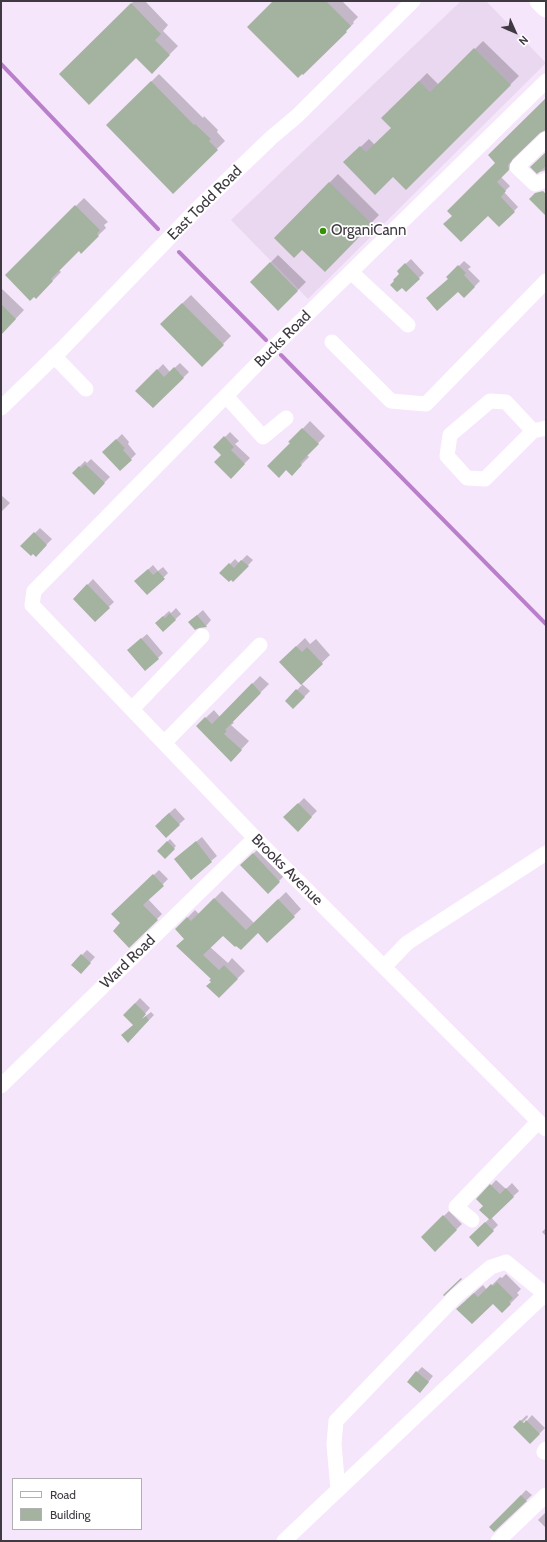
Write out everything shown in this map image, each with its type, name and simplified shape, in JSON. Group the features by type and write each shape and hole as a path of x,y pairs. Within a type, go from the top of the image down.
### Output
{"main road":[{"path":"539,1 546,8"}],"street":[{"name":"East Todd Road","path":"1,408 54,356 198,208 272,137 297,116 406,3"},
{"name":"Bucks Road","path":"32,605 34,591 226,396 546,81"},
{"path":"546,139 517,167 535,184 546,180"},
{"path":"351,272 408,325"},
{"path":"332,342 391,401 426,404 546,281"},
{"path":"54,356 86,389"},
{"path":"226,396 263,437 286,418"},
{"path":"490,401 506,402 540,429 484,479 467,478 447,456 450,435 490,401"},
{"name":"Brooks Avenue","path":"32,605 255,838 542,1126"},
{"path":"132,709 202,636"},
{"path":"164,743 260,645"},
{"name":"Ward Road","path":"1,1086 255,838"},
{"path":"384,967 407,943 546,853"},
{"path":"472,1220 456,1207 542,1126"},
{"path":"284,1541 546,1294 506,1262 491,1267 456,1296 336,1421 334,1444 338,1490"},
{"path":"498,1541 546,1495"}],"shaded area":[{"path":"461,1 486,1 546,63 308,299 231,220"}],"building":[{"path":"273,1 326,1 351,26 346,31 347,32 303,75 302,74 298,78 247,27"},
{"path":"131,3 161,34 155,40 170,55 152,74 136,58 89,105 59,74"},
{"path":"474,48 511,85 406,190 393,177 375,195 343,162 360,146 366,152 391,128 381,118 419,81 430,92"},
{"path":"151,81 194,125 195,124 211,139 209,141 218,150 173,194 106,125"},
{"path":"546,98 546,130 540,133 511,161 508,165 509,170 497,182 506,191 501,197 515,212 499,227 488,216 461,242 443,224 452,216 447,211 495,163 488,155"},
{"path":"546,152 546,166 537,174 530,167"},
{"name":"OrganiCann","path":"329,182 372,224 325,272 302,250 294,258 274,238"},
{"path":"543,191 546,194 546,216 529,199 535,193"},
{"path":"75,205 100,230 97,234 99,236 81,254 79,251 51,279 53,281 36,299 34,297 30,301 5,275"},
{"path":"270,262 298,291 278,311 250,282"},
{"path":"405,263 420,279 406,292 402,288 397,292 390,285 399,274 397,271"},
{"path":"458,265 466,273 464,275 475,287 464,298 458,292 437,311 426,298 448,279 446,277"},
{"path":"182,303 224,345 202,367 160,324"},
{"path":"1,304 16,319 1,335"},
{"path":"174,367 184,378 153,408 135,391 157,369 164,377"},
{"path":"302,428 319,444 300,463 302,465 292,476 286,470 279,478 267,466 290,443 288,442"},
{"path":"224,436 234,447 231,450 245,464 231,479 214,462 221,455 213,447"},
{"path":"116,439 125,448 123,450 132,460 120,471 102,452"},
{"path":"85,464 105,483 94,495 72,473 79,466 81,468"},
{"path":"34,532 47,545 36,557 33,554 31,556 20,546"},
{"path":"241,560 249,566 233,582 231,580 229,582 219,573 229,563 234,568"},
{"path":"148,569 153,575 158,571 165,579 147,595 134,581"},
{"path":"87,584 110,608 95,622 73,599"},
{"path":"170,613 176,620 163,632 155,623 163,616 165,618"},
{"path":"197,615 207,627 195,630 188,622"},
{"path":"141,638 159,659 145,671 127,650"},
{"path":"296,646 302,652 307,647 323,664 301,685 279,662"},
{"path":"252,683 261,693 225,730 227,731 224,734 242,750 231,762 196,726 205,717 212,724"},
{"path":"296,689 305,697 293,709 285,701"},
{"path":"298,803 312,817 298,832 283,817"},
{"path":"169,813 180,825 166,838 155,826"},
{"path":"167,841 175,849 165,859 157,851"},
{"path":"196,841 212,862 191,880 174,859"},
{"path":"253,853 280,882 268,894 240,865"},
{"path":"153,874 164,886 143,905 158,920 129,948 113,931 120,923 111,914"},
{"path":"214,898 246,930 278,899 295,917 267,943 258,933 241,950 236,946 235,947 223,936 203,955 219,970 224,965 238,979 219,998 206,986 211,982 209,980 211,979 176,946 184,939 175,929 187,917 191,921"},
{"path":"81,954 91,963 81,974 71,965"},
{"path":"135,1003 146,1014 141,1020 146,1016 149,1020 128,1043 121,1035 133,1025 123,1015"},
{"path":"490,1184 500,1194 506,1188 514,1197 490,1220 479,1210 483,1206 476,1199"},
{"path":"443,1215 457,1230 435,1252 421,1237"},
{"path":"485,1222 494,1231 478,1247 469,1237"},
{"path":"461,1278 462,1279 444,1296 443,1295"},
{"path":"497,1282 513,1298 509,1302 511,1304 502,1313 493,1304 472,1324 456,1309 474,1293 478,1297 491,1284 493,1286"},
{"path":"416,1371 429,1382 420,1393 407,1382"},
{"path":"520,1420 524,1423 526,1420 540,1434 530,1444 513,1427"},
{"path":"521,1495 527,1501 494,1532 489,1527"}],"waterway":[{"path":"1,64 158,229"},
{"path":"179,252 266,340"},
{"path":"281,355 546,624"}],"place":[{"name":"OrganiCann","path":"323,231"}]}
